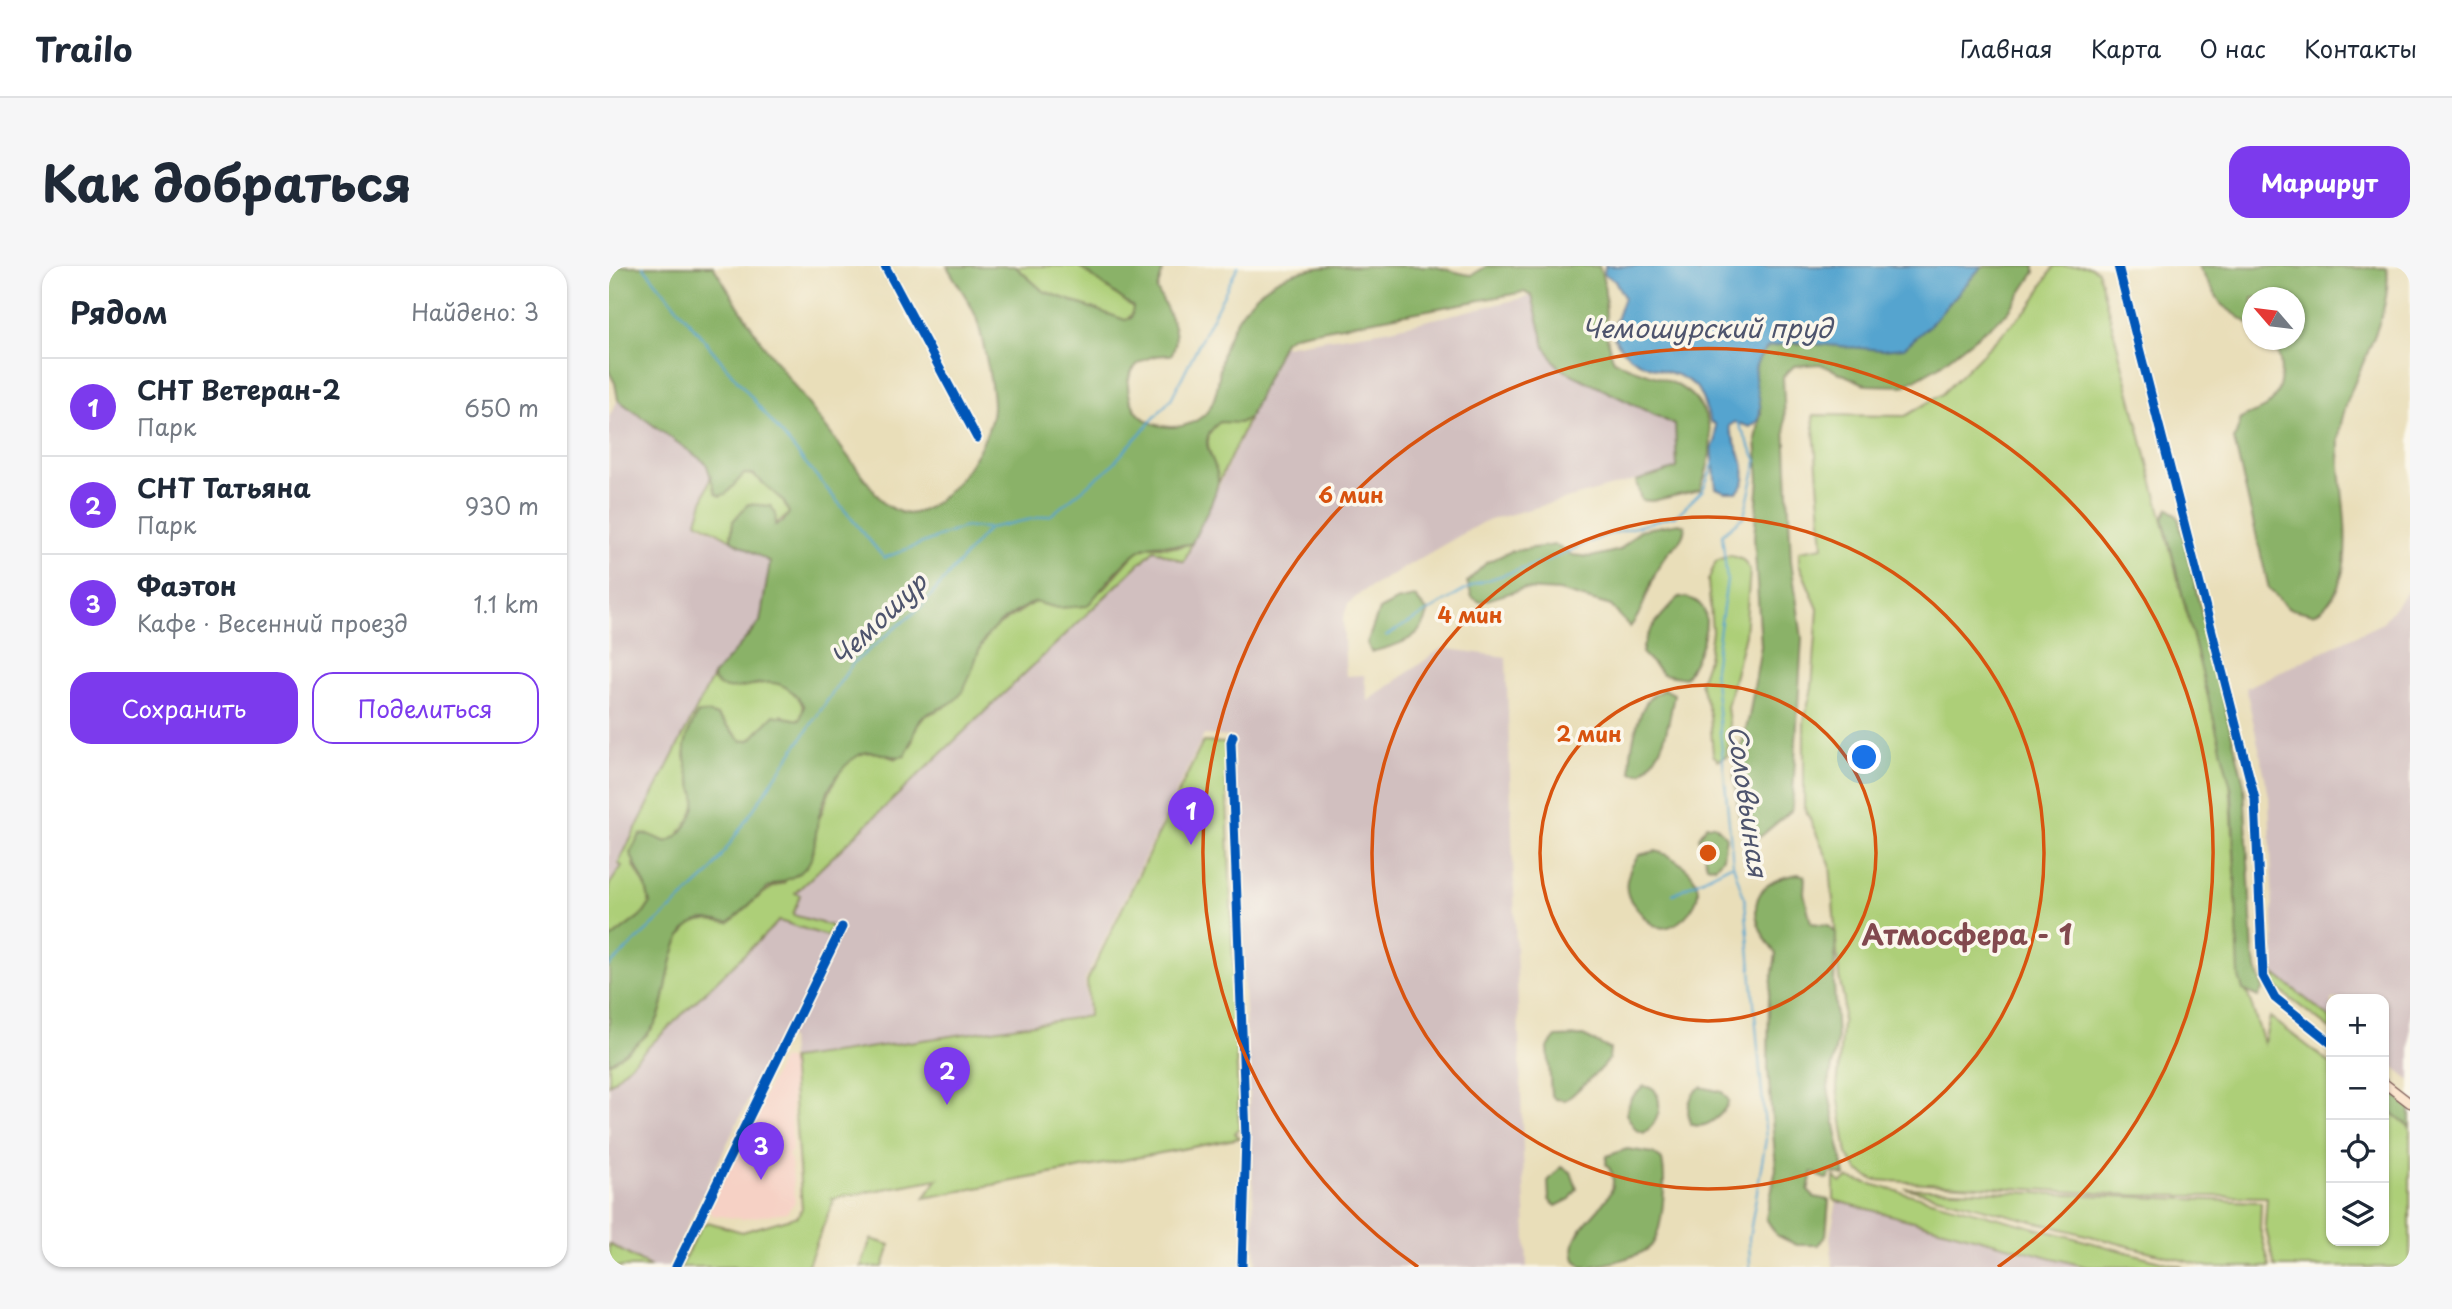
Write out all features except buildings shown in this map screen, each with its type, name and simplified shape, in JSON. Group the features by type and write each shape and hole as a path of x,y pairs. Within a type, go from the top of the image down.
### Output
{"street":[{"path":"885,266 977,438"},
{"path":"2118,266 2255,799 2263,976 2275,998 2326,1039"},
{"path":"1233,736 1231,742 1246,1137 1242,1267"},
{"path":"676,1267 842,927"},
{"path":"2389,1087 2410,1103"}],"shaded area":[{"path":"1532,296 1545,347 1559,368 1675,425 1678,468 1483,522 1362,592 1348,604 1343,619 1346,676 1364,675 1368,701 1442,648 1506,657 1527,1267 1256,1267 1233,737 1204,735 1085,980 1087,1015 791,1059 790,1039 780,1034 668,1267 651,1267 609,1244 609,1085 779,921 827,936 831,925 793,915 799,895 795,894 1154,550 1184,562 1283,346 1386,330"},
{"path":"618,400 706,463 711,475 697,520 701,525 770,561 760,622 713,676 618,864 622,866 609,885 609,417"},
{"path":"2410,588 2410,1081 2389,1064 2389,994 2326,994 2326,1015 2275,974 2269,796 2246,688 2382,623"},
{"path":"791,1059 792,1151 788,1155 791,1160 795,1202 787,1212 742,1219 712,1215 708,1210 781,1060"},
{"path":"1837,1201 2089,1267 1833,1267 1830,1237"}],"green space":[{"path":"609,266 713,266 762,343 884,504 906,514 927,508 941,499 954,485 977,453 991,420 991,387 976,317 947,266 1015,266 1043,291 1125,320 1131,318 1133,307 1078,266 1164,266 1157,290 1173,322 1175,347 1171,355 1141,362 1130,374 1128,383 1133,405 1139,414 1148,421 1170,427 1192,423 1209,409 1217,389 1224,348 1238,318 1265,288 1296,272 1351,266 1431,266 1472,275 1487,266 1599,266 1605,290 1607,337 1614,360 1675,384 1700,405 1710,431 1709,460 1700,490 1652,501 1641,500 1636,481 1677,468 1675,425 1559,368 1545,347 1532,296 1524,292 1294,335 1284,341 1249,418 1239,423 1220,422 1208,437 1207,444 1218,482 1211,505 1192,543 1160,544 1141,549 1087,606 1058,608 1035,602 1012,614 990,632 981,646 960,695 952,703 923,717 905,756 865,753 843,768 822,806 813,855 805,868 769,887 729,923 708,920 694,923 684,932 676,945 655,1024 640,1041 609,1063 609,940 644,913 650,904 646,887 630,853 640,835 648,834 666,842 673,839 683,830 692,814 695,798 686,766 685,745 697,714 717,716 742,741 750,740 774,715 800,720 804,706 792,692 780,685 768,683 733,688 723,687 714,681 713,676 760,622 770,562 731,540 733,521 748,504 771,506 776,514 775,525 783,522 789,513 784,502 753,474 744,474 726,494 720,496 716,493 706,463 618,400 615,383 609,372"},
{"path":"1015,266 1078,266 1133,307 1133,314 1125,320 1043,291"},
{"path":"1982,266 2035,266 2035,272 2008,312 1939,366 1904,386 1867,385 1820,364 1794,366 1783,377 1791,561 1802,638 1792,810 1761,836 1751,838 1741,832 1734,774 1749,717 1761,646 1754,537 1759,479 1756,440 1761,412 1754,377 1757,359 1768,347 1783,343 1854,346 1930,325"},
{"path":"2054,266 2089,266 2098,271 2230,779 2241,984 2248,995 2264,1043 2270,1017 2326,1060 2326,1246 2389,1246 2389,1110 2410,1127 2410,1267 2275,1267 2265,1225 2267,1197 2132,1195 1874,1180 1858,1171 1847,1154 1837,1088 1844,1000 1839,977 1830,864 1804,806 1804,721 1812,688 1818,609 1799,564 1799,551 1823,547 1813,415 1905,416 1942,394 2032,304"},
{"path":"2198,266 2387,268 2383,311 2342,417 2339,459 2345,560 2340,582 2330,601 2313,614 2288,608 2269,589 2234,440 2241,419 2266,407 2277,392 2281,374 2276,350 2305,350 2305,287 2242,287 2242,319 2222,305"},
{"path":"1249,418 1218,484 1208,444 1212,429 1220,421 1244,421"},
{"path":"744,474 758,478 771,487 789,513 784,519 771,524 733,521 731,540 697,521 711,475 714,488 726,494 734,481"},
{"path":"2168,508 2178,517 2244,784 2253,955 2263,989 2258,997 2243,990 2239,977 2232,792 2163,518"},
{"path":"1679,523 1685,526 1683,535 1662,561 1630,627 1611,606 1559,591 1523,589 1480,602 1472,597 1467,582 1487,562 1512,551 1555,545 1572,555 1591,557 1620,550 1640,530"},
{"path":"1192,543 1184,562 1154,550 795,893 800,895 793,915 832,926 827,936 779,921 609,1085 609,1063 640,1041 655,1024 676,945 684,932 694,923 708,920 729,923 762,894 784,883 816,826 833,784 846,764 869,752 896,759 911,746 917,726 925,716 945,707 990,631 1035,602 1058,608 1104,589 1137,551 1149,546 1179,547"},
{"path":"1730,555 1743,560 1750,570 1745,634 1727,707 1730,730 1727,756 1718,760 1713,755 1710,715 1700,682 1708,659 1712,631 1708,581 1716,561"},
{"path":"1415,597 1428,612 1420,629 1407,640 1371,652 1367,643 1379,610 1396,601"},
{"path":"1679,597 1694,600 1702,607 1706,617 1702,643 1685,678 1663,674 1642,653 1651,629"},
{"path":"713,676 714,681 739,685 778,682 796,694 803,713 800,720 790,720 782,715 750,740 742,741 717,715 691,782 696,798 695,812 676,838 666,842 648,834 633,864 646,887 650,904 644,913 609,940 609,885 622,866 618,864"},
{"path":"1664,689 1674,694 1665,737 1650,765 1642,773 1632,773 1632,746 1641,713 1650,698"},
{"path":"1203,742 1225,743 1239,1127 1235,1133 1240,1138 924,1198 938,1179 830,1199 834,1199 807,1267 680,1267 701,1226 708,1222 742,1232 798,1216 802,1209 791,1059 1089,1016 1087,981"},
{"path":"1707,825 1715,825 1726,836 1723,857 1715,867 1707,865 1699,837"},
{"path":"1656,851 1676,861 1688,871 1697,883 1698,890 1695,904 1685,917 1665,928 1654,925 1645,918 1627,893 1629,873 1639,855"},
{"path":"1799,874 1805,876 1804,893 1811,923 1828,925 1836,933 1834,984 1837,1040 1828,1088 1845,1176 1830,1172 1829,1178 1825,1179 1812,1172 1808,1191 1814,1197 1829,1200 1826,1236 1818,1245 1797,1245 1776,1235 1766,1218 1776,1169 1768,1069 1769,997 1776,954 1760,928 1756,904 1768,885 1781,878"},
{"path":"2275,974 2326,1015 2326,1026 2274,986"},
{"path":"1583,1036 1610,1049 1609,1059 1570,1097 1565,1100 1555,1099 1551,1094 1548,1047 1556,1037"},
{"path":"1644,1086 1654,1089 1659,1107 1656,1119 1644,1133 1636,1130 1626,1114 1631,1098"},
{"path":"1701,1087 1722,1092 1729,1101 1713,1120 1697,1126 1691,1124 1688,1108 1691,1098"},
{"path":"2389,1090 2410,1106 2410,1127 2389,1110"},
{"path":"1627,1149 1653,1153 1662,1160 1663,1204 1659,1229 1651,1246 1638,1254 1583,1267 1575,1260 1574,1246 1578,1234 1612,1189 1613,1177 1606,1164 1607,1156"},
{"path":"1561,1167 1571,1172 1577,1189 1570,1199 1556,1206 1549,1200 1548,1181"},
{"path":"1834,1176 1841,1183 1848,1178 2183,1267 2087,1267 1834,1200"},
{"path":"1905,1188 2261,1202 2260,1229 2270,1267 2209,1267"},
{"path":"871,1239 890,1245 883,1267 861,1267"},
{"path":"609,1244 651,1267 609,1267"}],"water":[{"name":"Чемошурский пруд","path":"1605,266 1683,266 1699,272 1705,266 1982,266 1930,325 1904,348 1882,350 1794,342 1768,347 1756,366 1760,401 1758,421 1750,427 1735,422 1729,426 1742,460 1744,477 1737,492 1725,492 1716,488 1712,449 1716,439 1715,424 1711,422 1696,387 1675,374 1633,359 1614,337 1615,323 1624,297 1615,281 1604,274"}],"waterway":[{"path":"643,266 884,558 964,527 989,528"},
{"name":"Чемошур","path":"609,966 710,873 853,663 921,607 989,528 1051,515 1110,467 1171,399 1238,266"},
{"name":"Соловьиная","path":"1738,423 1757,461 1744,516 1722,534 1727,580 1714,669 1733,864 1745,901 1766,1139 1749,1238 1750,1267"},
{"path":"1386,636 1475,584 1544,562 1604,536 1677,515 1703,490 1716,458"},
{"path":"1673,894 1731,865"}],"cycle path":[{"path":"885,266 977,438"},
{"path":"2118,266 2255,799 2263,976 2275,998 2326,1039"},
{"path":"1233,736 1231,742 1246,1137 1242,1267"},
{"path":"676,1267 842,927"}],"place":[{"name":"СНТ Ветеран-2","path":"1191,845"},
{"name":"СНТ Татьяна","path":"947,1105"},
{"name":"Фаэтон","path":"761,1180"}],"district":[{"name":"Атмосфера - 1","path":"1967,935"}]}
